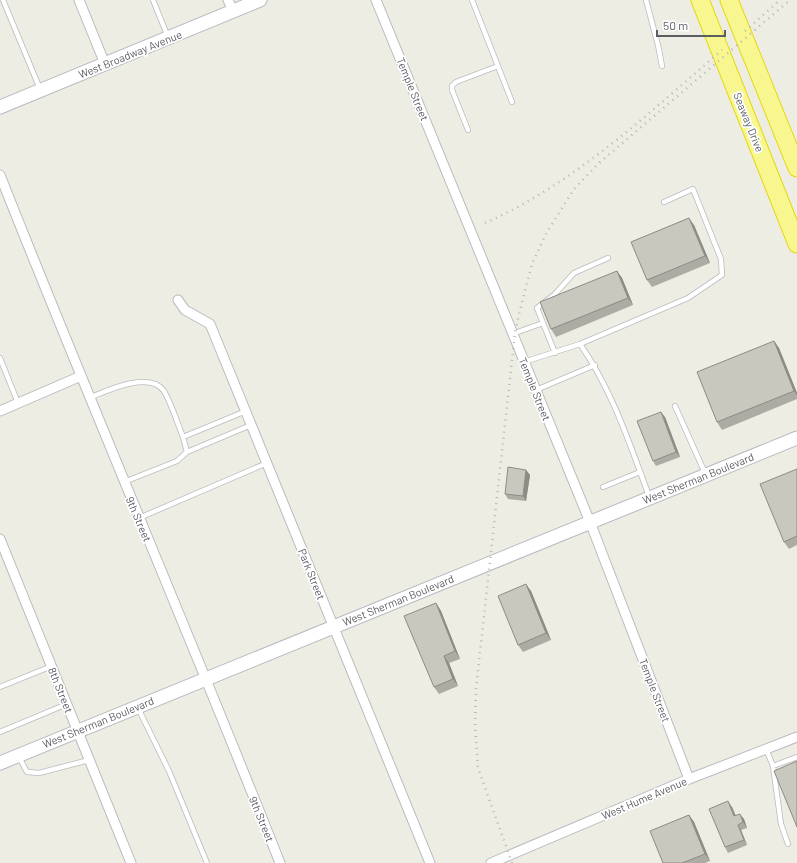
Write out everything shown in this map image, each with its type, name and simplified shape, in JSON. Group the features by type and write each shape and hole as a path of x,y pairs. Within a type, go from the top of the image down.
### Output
{"highway":[{"name":"Seaway Drive","path":"700,0 796,236"},
{"path":"729,0 797,168"}],"main road":[{"name":"West Broadway Avenue","path":"0,107 168,38 230,6 260,0"},
{"name":"West Sherman Boulevard","path":"0,763 797,438"}],"street":[{"path":"79,0 105,64"},
{"name":"Temple Street","path":"376,0 590,522 689,779"},
{"name":"9th Street","path":"0,175 80,376 206,678 280,863"},
{"name":"Park Street","path":"178,300 185,310 210,324 430,863"},
{"path":"0,411 80,376"},
{"name":"8th Street","path":"0,539 131,863"},
{"name":"West Hume Avenue","path":"491,863 689,779 797,737"}],"lane":[{"path":"3,0 40,90"},
{"path":"153,0 168,38"},
{"path":"472,0 512,102"},
{"path":"646,0 662,66"},
{"path":"468,130 452,90 452,86 456,82 498,66"},
{"path":"524,362 580,344 688,298 722,275 721,259 693,189 664,202"},
{"path":"555,353 537,308 554,295 574,273 608,258"},
{"path":"512,334 543,323"},
{"path":"580,344 595,365 612,398 650,498"},
{"path":"0,358 18,403"},
{"path":"536,390 595,365"},
{"path":"89,398 128,384 142,382 154,384 164,391 183,437 187,452"},
{"path":"675,406 706,475"},
{"path":"183,437 246,411"},
{"path":"124,483 177,461 187,452 251,425"},
{"path":"139,518 266,463"},
{"path":"603,487 640,472"},
{"path":"0,687 52,666"},
{"path":"0,732 67,704"},
{"path":"138,706 170,771 207,863"},
{"path":"766,749 773,766 781,824 788,844"},
{"path":"18,755 27,772 39,773 90,760"},
{"path":"773,766 797,757"}],"building":[{"path":"689,218 705,256 647,280 631,242"},
{"path":"617,271 628,298 551,329 540,302"},
{"path":"774,341 794,391 717,422 697,372"},
{"path":"661,412 676,452 653,461 637,421"},
{"path":"508,467 526,470 523,496 505,494"},
{"path":"797,469 797,536 784,542 760,484"},
{"path":"526,584 546,633 518,645 498,596"},
{"path":"436,603 455,651 444,656 453,679 434,687 404,616"},
{"path":"797,761 797,827 774,771"},
{"path":"728,801 734,816 740,814 743,822 738,825 744,840 725,847 709,809"},
{"path":"689,815 705,854 682,863 663,863 650,831"}],"railway":[{"path":"745,31 780,0"},
{"path":"512,863 478,768 475,726 476,689 515,333 532,264 547,232 574,189 598,164 790,0"},
{"path":"485,223 518,207 580,168 610,146 722,50"}]}
